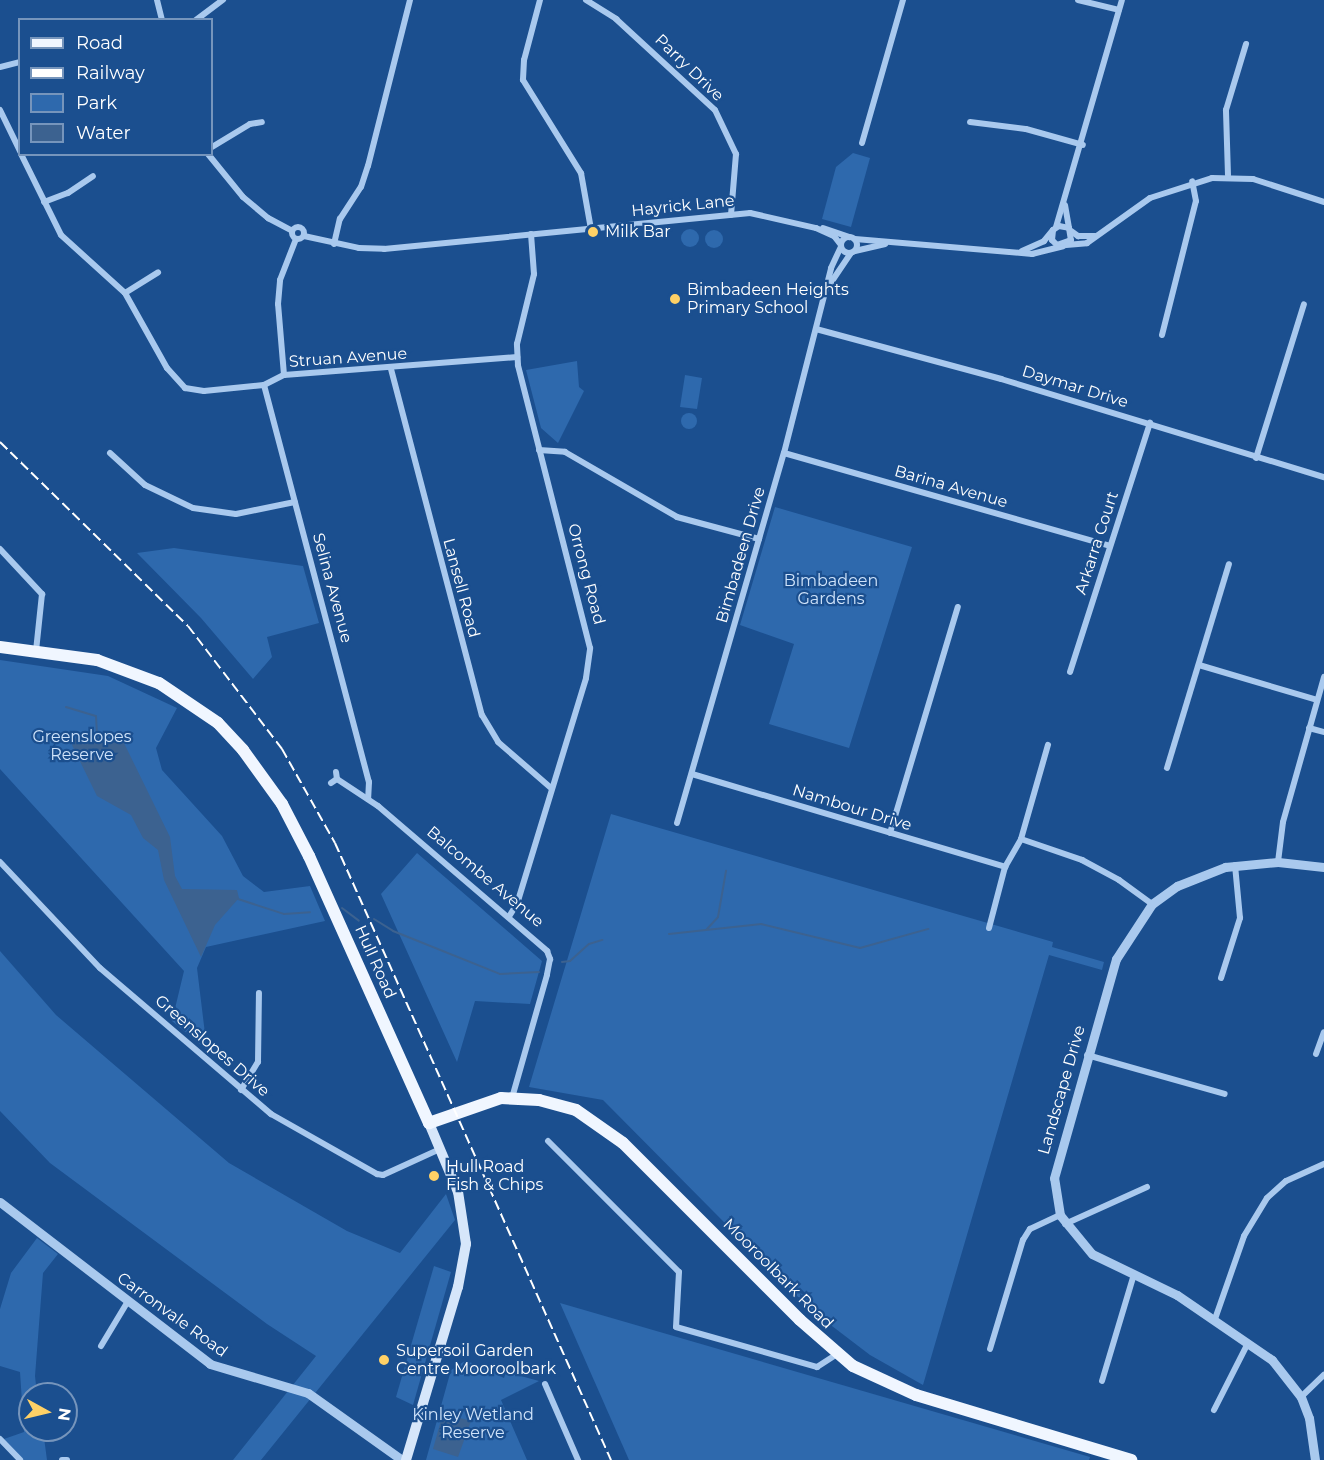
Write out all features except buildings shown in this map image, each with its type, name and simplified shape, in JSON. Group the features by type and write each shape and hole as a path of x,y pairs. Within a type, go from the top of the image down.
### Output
{"main road":[{"name":"Hull Road","path":"0,646 97,660 159,683 218,723 243,750 282,804 309,856 441,1149 458,1192 466,1244 458,1287 404,1460"},
{"name":"Mooroolbark Road","path":"429,1123 481,1102 512,1098 559,1104 608,1130 837,1354 893,1387 1131,1460"}],"street":[{"path":"157,0 162,18"},
{"path":"199,18 223,0"},
{"path":"334,244 340,219 361,187 368,166 410,0"},
{"path":"540,0 524,60 523,80 581,173 591,229"},
{"name":"Parry Drive","path":"586,0 616,19 699,91 715,110 733,140 736,154 731,215"},
{"path":"862,143 903,0"},
{"path":"1078,0 1119,10"},
{"path":"1067,195 1064,212 1071,240 1064,245 1052,240 1083,145 1122,0"},
{"path":"1228,175 1226,110 1246,44"},
{"path":"0,67 18,62"},
{"name":"Struan Avenue","path":"0,110 18,149"},
{"path":"213,146 250,124 262,122"},
{"path":"970,122 1026,129 1083,145"},
{"name":"Struan Avenue","path":"21,156 66,242 125,293 167,368 185,388 204,392 264,385 284,375 391,369 517,357"},
{"path":"210,156 243,197 268,218 292,231 296,239 279,288 284,375"},
{"name":"Hayrick Lane","path":"292,231 302,228 304,236 359,248 408,247 731,215 764,214 852,238 889,243 1047,252 1064,245 1087,243 1150,198 1192,181 1228,175 1274,185 1324,202"},
{"path":"44,202 68,193 93,176"},
{"path":"1162,335 1196,201 1192,181"},
{"name":"Hayrick Lane","path":"816,228 834,236 841,246 853,252 889,243"},
{"path":"1019,252 1032,249 1055,229 1070,230 1078,236 1099,236"},
{"name":"Orrong Road","path":"510,915 517,904 550,788 586,678 590,648 517,357 534,279 531,234"},
{"path":"296,239 304,236"},
{"path":"841,246 852,238"},
{"path":"852,238 853,252"},
{"name":"Bimbadeen Drive","path":"677,823 784,453 835,256 841,246"},
{"name":"Bimbadeen Drive","path":"826,293 837,270 853,252"},
{"path":"125,293 158,272"},
{"path":"1256,458 1304,304"},
{"name":"Daymar Drive","path":"816,329 1150,423 1256,458 1324,477"},
{"name":"Lansell Road","path":"391,369 482,715 498,742 550,788"},
{"name":"Selina Avenue","path":"264,385 369,782 368,799"},
{"name":"Arkarra Court","path":"1070,672 1150,423"},
{"path":"539,450 565,452 677,516 759,539"},
{"path":"110,453 145,485 193,508 236,514 295,502"},
{"name":"Barina Avenue","path":"784,453 1110,546"},
{"path":"0,549 42,594 36,652"},
{"path":"1167,768 1229,564"},
{"path":"890,833 958,607"},
{"path":"1199,665 1317,700"},
{"path":"1278,862 1284,822 1324,677"},
{"path":"1309,728 1324,732"},
{"path":"988,928 1005,867 1021,839 1048,745"},
{"name":"Nambour Drive","path":"692,774 1005,867"},
{"name":"Balcombe Avenue","path":"334,778 368,799 543,944 550,959 512,1098"},
{"path":"1021,839 1082,860 1119,880 1152,904"},
{"name":"Greenslopes Drive","path":"0,862 100,968 271,1114 377,1174 383,1175 441,1149"},
{"name":"Landscape Drive","path":"1315,1460 1309,1418 1301,1397 1272,1360 1215,1318 1092,1254 1065,1224 1060,1215 1054,1178 1058,1157 1116,959 1152,904 1201,874 1235,865 1278,862 1324,867"},
{"path":"1221,978 1240,918 1235,865"},
{"path":"241,1090 258,1062 259,993"},
{"path":"1316,1054 1324,1032"},
{"path":"1088,1055 1225,1094"},
{"path":"548,1141 679,1272 676,1327 817,1367 837,1354"},
{"path":"1215,1318 1244,1236 1267,1198 1286,1181 1324,1164"},
{"path":"1065,1224 1147,1187"},
{"name":"Carronvale Road","path":"0,1202 210,1364 308,1393 404,1460"},
{"path":"990,1349 1023,1240 1030,1229 1060,1215"},
{"path":"1102,1381 1134,1274"},
{"path":"101,1346 128,1301"},
{"path":"1214,1410 1248,1342"},
{"path":"1301,1397 1324,1375"},
{"path":"545,1384 578,1460"},
{"path":"0,1439 20,1460"},
{"path":"62,1460 67,1460"}],"green space":[{"path":"853,153 870,158 851,227 822,219 836,167"},
{"path":"690,229 696,232 699,238 696,244 690,247 684,244 681,238 684,232"},
{"path":"714,230 720,233 723,239 720,245 714,248 708,245 705,239 708,233"},
{"path":"577,361 579,387 584,391 558,443 541,428 526,370"},
{"path":"685,375 702,378 697,409 680,407"},
{"path":"689,413 697,421 689,429 681,421"},
{"name":"Bimbadeen Gardens","path":"775,507 912,547 849,748 769,724 794,644 740,625"},
{"path":"174,548 303,566 319,623 267,637 272,657 253,679 201,618 137,553"},
{"name":"Greenslopes Reserve","path":"0,660 108,676 177,708 156,748 162,770 222,836 243,876 264,892 310,886 325,921 206,947 197,968 207,1050 172,1021 184,971 0,769"},
{"path":"611,814 1053,942 1052,947 1104,962 1102,970 1049,955 923,1385 870,1355 811,1310 603,1100 529,1087"},
{"path":"417,853 542,961 530,1004 475,1001 457,1062 381,894"},
{"path":"0,951 56,1015 229,1163 347,1231 400,1253 446,1194 455,1220 261,1460 233,1460 316,1356 267,1324 50,1163 0,1111"},
{"path":"37,1238 58,1254 43,1273 36,1382 21,1382 20,1372 0,1366 0,1309 11,1273"},
{"path":"434,1266 451,1272 413,1405 396,1397"},
{"path":"560,1303 1090,1457 1089,1460 629,1460"},
{"name":"Kinley Wetland Reserve","path":"465,1361 501,1371 500,1376 504,1378 506,1372 539,1381 501,1400 527,1460 426,1460 451,1370"},
{"path":"18,1434 18,1442 45,1442 47,1460 22,1460 4,1439"}],"water":[{"path":"79,733 123,741 170,837 175,876 182,889 237,890 239,898 215,925 201,957 164,880 158,850 143,838 131,815 97,796 72,745"},
{"path":"443,1413 471,1421 458,1457 433,1449"}],"waterway":[{"path":"66,707 96,716 97,736"},
{"path":"707,929 718,917 726,871"},
{"path":"238,899 284,914 310,912"},
{"path":"342,908 359,921"},
{"path":"374,919 393,931 500,974 539,972"},
{"path":"669,934 761,924 860,948 928,929"},
{"path":"562,962 570,961 589,944 602,940"}],"railway":[{"path":"0,442 188,626 282,749 335,843 611,1460"}],"place":[{"name":"Milk Bar","path":"593,232"},
{"name":"Bimbadeen Heights Primary School","path":"675,299"},
{"name":"Hull Road Fish & Chips","path":"434,1176"},
{"name":"Supersoil Garden Centre Mooroolbark","path":"384,1360"}]}
